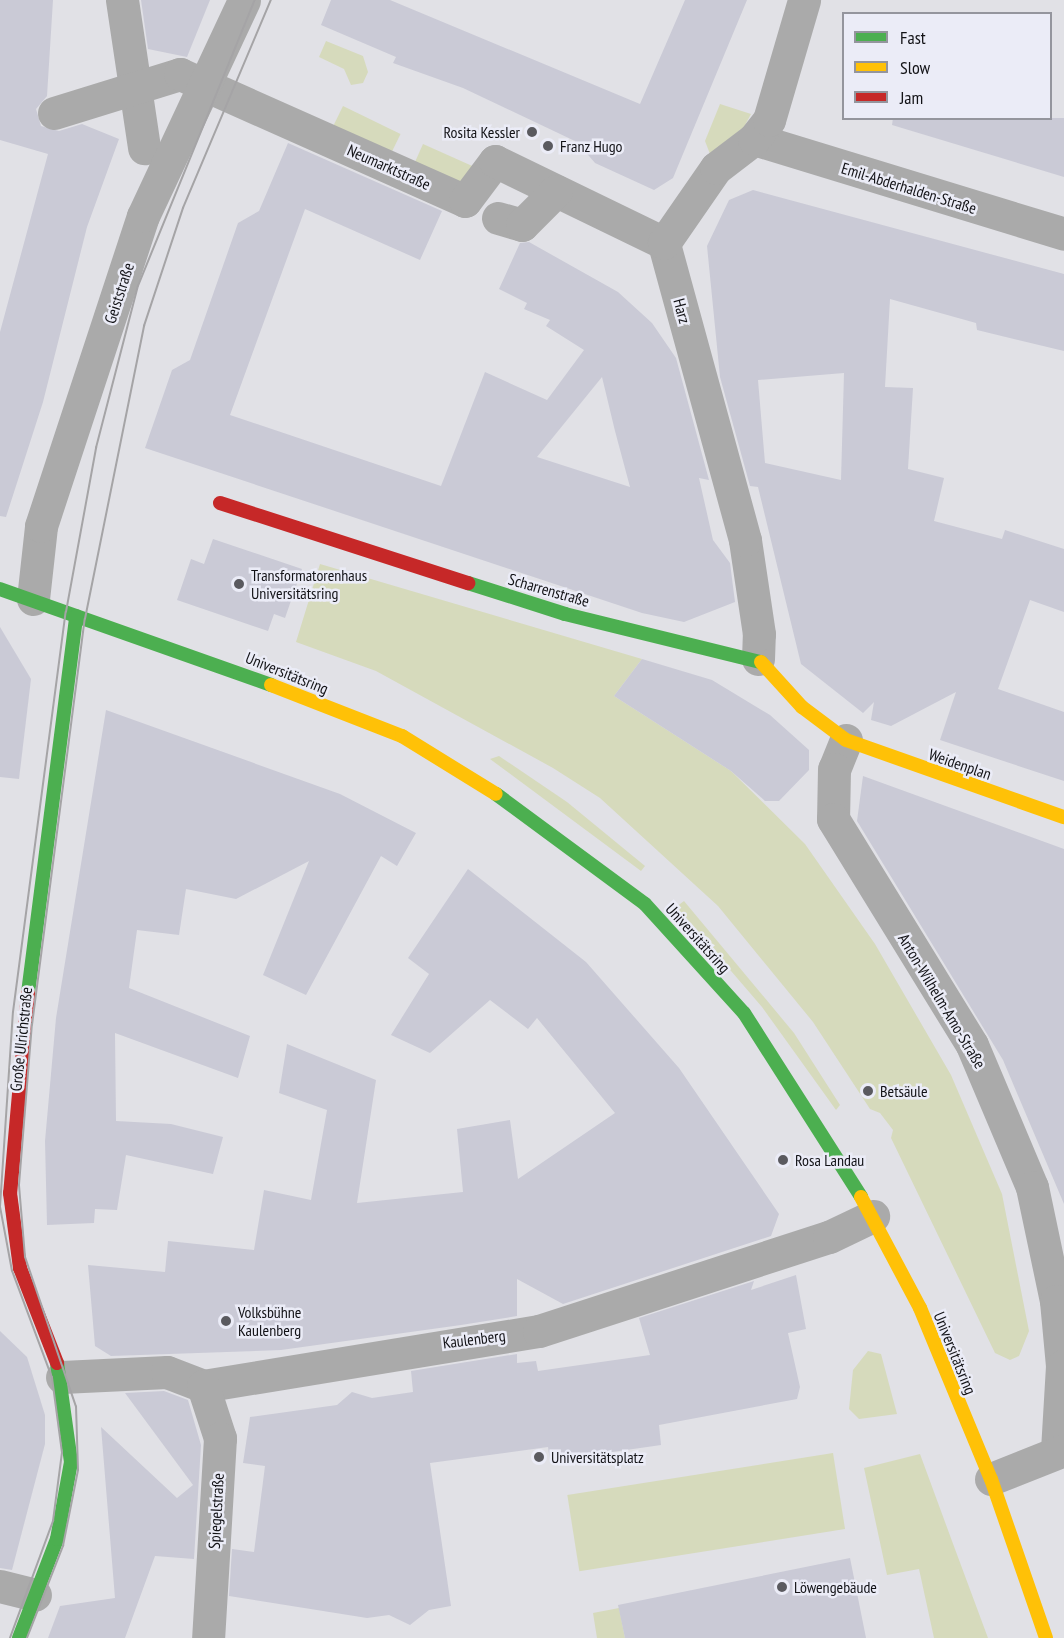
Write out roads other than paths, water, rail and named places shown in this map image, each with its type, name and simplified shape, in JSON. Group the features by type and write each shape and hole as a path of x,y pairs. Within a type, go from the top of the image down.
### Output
{"street":[{"path":"122,0 132,50 144,148"},
{"name":"Geiststraße","path":"33,599 41,526 72,420 143,216 244,0"},
{"path":"664,243 716,168 754,140 769,120 804,0"},
{"path":"54,113 180,74 204,85"},
{"name":"Neumarktstraße","path":"204,85 465,201 495,161 664,243"},
{"name":"Emil-Abderhalden-Straße","path":"754,140 1064,234"},
{"path":"498,218 522,225 556,191"},
{"name":"Harz","path":"664,243 745,540 758,659"},
{"name":"Scharrenstraße","path":"220,503 565,614 758,659"},
{"name":"Universitätsring","path":"0,589 221,664 402,736 508,801 645,904 744,1013 873,1216 920,1308 991,1479 1046,1638"},
{"name":"Große Ulrichstraße","path":"19,1638 67,1499 71,1462 62,1377 20,1268 10,1193 31,947 76,616"},
{"path":"758,659 802,707 846,740"},
{"name":"Weidenplan","path":"846,740 1064,817"},
{"name":"Anton-Wilhelm-Amo-Straße","path":"846,740 834,769 833,819 972,1045 1032,1187 1056,1301 1062,1366 1060,1450"},
{"name":"Kaulenberg","path":"203,1386 539,1330 829,1237 873,1216"},
{"path":"62,1377 167,1372 203,1386"},
{"name":"Spiegelstraße","path":"203,1386 220,1438 218,1636"},
{"path":"991,1479 1060,1450"},
{"path":"0,1586 35,1595"}],"tram line":[{"path":"10,1638 53,1521 62,1453 52,1378 12,1271 0,1207 13,1012 66,612 96,448 138,286 255,0"},
{"path":"27,1638 63,1546 78,1470 76,1407 25,1257 19,1185 32,1025 85,619 144,326 183,208 271,0"}],"place":[{"name":"Rosita Kessler","path":"532,132"},
{"name":"Franz Hugo","path":"548,146"},
{"name":"Transformatorenhaus Universitätsring","path":"239,584"},
{"name":"Betsäule","path":"868,1091"},
{"name":"Rosa Landau","path":"783,1160"},
{"name":"Volksbühne Kaulenberg","path":"226,1321"},
{"name":"Universitätsplatz","path":"539,1457"},
{"name":"Löwengebäude","path":"782,1587"}]}
